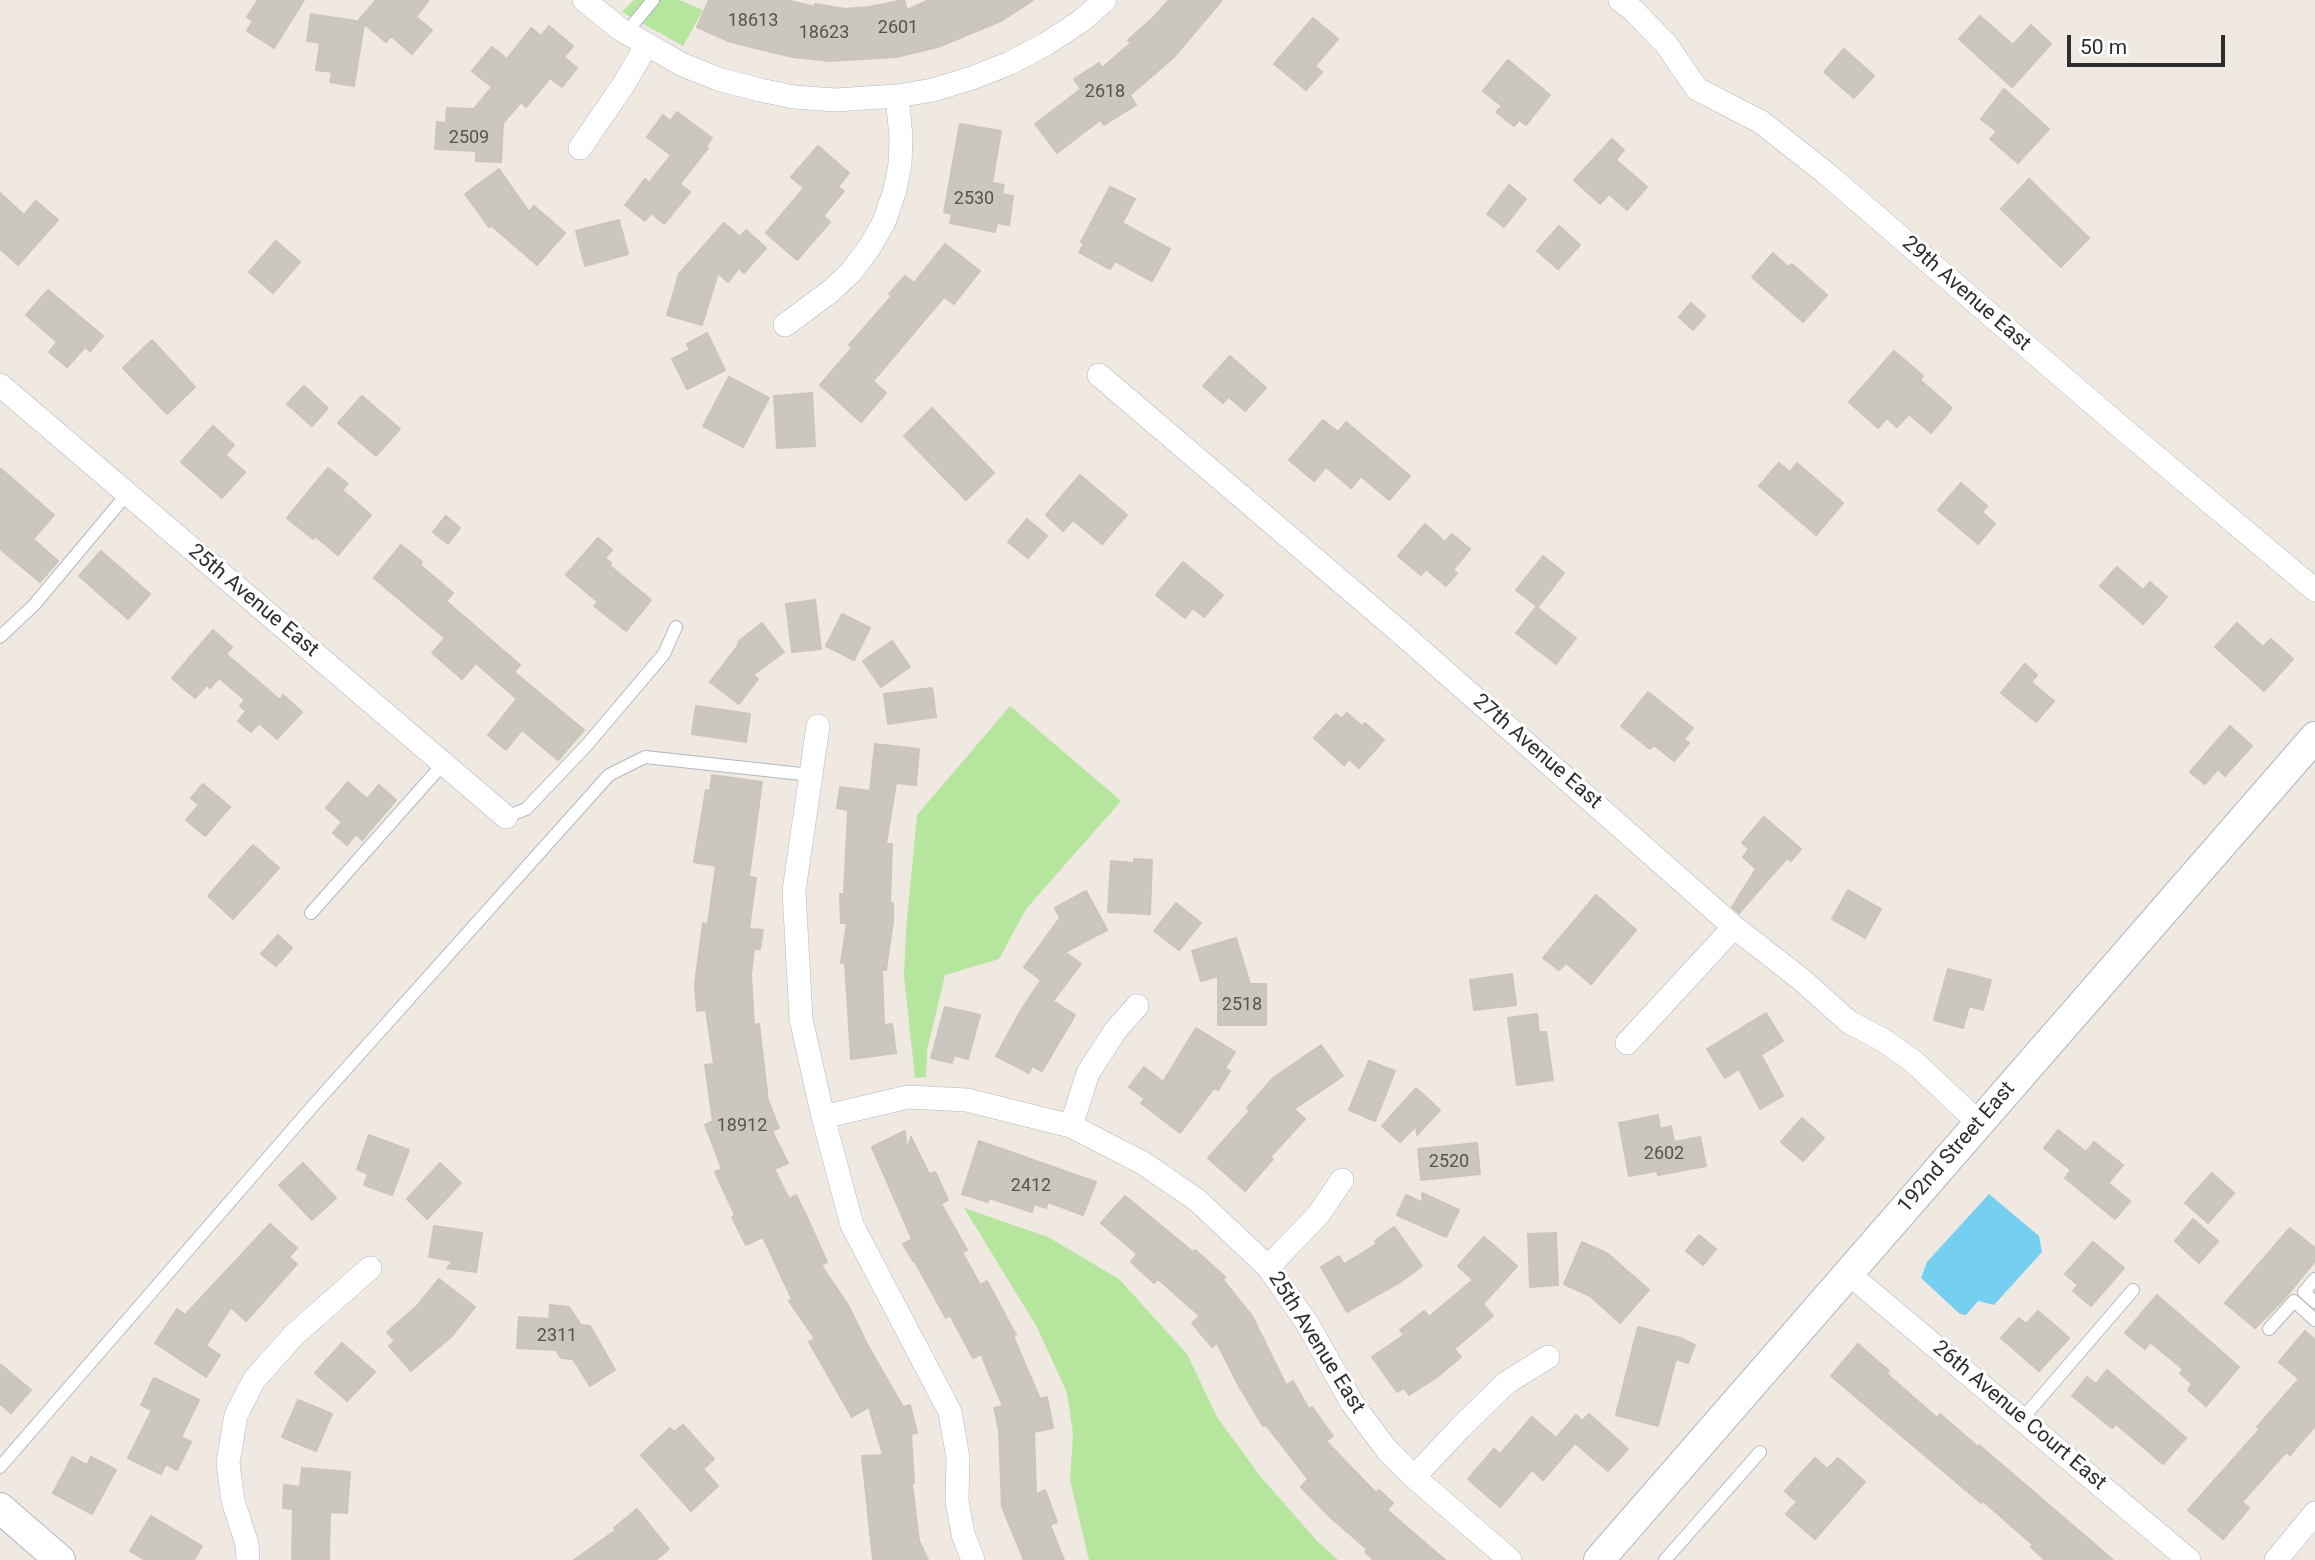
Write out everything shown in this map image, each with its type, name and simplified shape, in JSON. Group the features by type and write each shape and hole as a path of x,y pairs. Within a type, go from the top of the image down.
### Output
{"street":[{"path":"584,0 646,46 695,70 760,90 794,97 835,100 897,96 933,90 972,78 1010,63 1069,28 1105,0"},
{"name":"29th Avenue East","path":"1620,0 1666,44 1697,89 1761,122 1827,174 2117,424 2315,590"},
{"path":"580,148 622,87 646,46"},
{"path":"785,325 831,291 851,272 884,222 900,164 901,137 897,96"},
{"name":"27th Avenue East","path":"1100,375 1410,641 1734,927 1802,980 1849,1022 1883,1040 1913,1061 1979,1123"},
{"name":"25th Avenue East","path":"0,385 506,817"},
{"path":"818,726 794,891 801,1020 852,1225 950,1412 958,1458 957,1501 963,1534 973,1560"},
{"name":"192nd Street East","path":"1599,1560 2315,737"},
{"path":"1627,1043 1734,927"},
{"path":"1071,1126 1088,1073 1115,1031 1137,1006"},
{"name":"25th Avenue East","path":"823,1117 908,1097 967,1100 1071,1126 1143,1163 1197,1200 1268,1267 1307,1324 1352,1403 1387,1450 1414,1477 1510,1560"},
{"path":"1268,1267 1319,1214 1342,1180"},
{"path":"248,1560 247,1544 233,1501 228,1463 236,1415 254,1381 294,1335 370,1268"},
{"name":"26th Avenue Court East","path":"1848,1273 2189,1560"},
{"path":"1414,1477 1506,1383 1548,1357"},
{"path":"0,1508 60,1560"},
{"path":"2276,1560 2315,1513"}],"lane":[{"path":"626,33 653,0"},
{"path":"0,637 34,605 127,494"},
{"path":"506,817 526,809 586,746 664,654 676,627"},
{"path":"0,1467 312,1107 609,775 645,757 811,775"},
{"path":"311,914 443,764"},
{"path":"2315,1279 2304,1292 2315,1302"},
{"path":"2023,1418 2133,1290"},
{"path":"2269,1329 2294,1301 2315,1320"},
{"path":"1665,1560 1760,1452"}],"green space":[{"path":"634,0 679,0 703,10 683,46 622,12"},
{"path":"1010,706 1121,801 1026,909 999,959 945,975 927,1051 926,1077 915,1078 904,976 917,815"},
{"path":"964,1208 1048,1237 1119,1279 1187,1354 1217,1417 1260,1476 1317,1541 1338,1560 1089,1560 1070,1480 1073,1434 1067,1393 1037,1327"}],"water":[{"path":"1989,1194 2039,1236 2042,1252 1994,1305 1978,1301 1966,1315 1960,1314 1921,1278 1927,1262"}],"building":[{"path":"258,0 304,0 274,48 247,31 253,21 247,17"},
{"path":"376,0 429,0 416,17 432,30 412,54 391,36 386,42 364,24 354,86 330,82 332,72 316,70 320,43 307,41 311,14 362,22 359,20"},
{"path":"709,0 786,0 815,7 815,4 845,9 904,0 907,10 929,0 1033,0 1003,20 938,47 896,57 830,61 793,57 759,49 728,41 697,27"},
{"path":"1169,0 1222,0 1173,58 1130,95 1136,105 1104,125 1100,120 1057,153 1035,124 1081,89 1074,79 1099,63 1102,68 1131,43 1128,40"},
{"path":"1980,16 2013,45 2031,25 2051,44 2012,87 1959,39"},
{"path":"1313,18 1338,39 1315,66 1322,72 1306,90 1274,64"},
{"path":"549,26 573,46 564,57 577,68 562,87 550,78 526,107 521,102 503,123 501,162 476,161 476,151 435,149 437,122 446,123 447,108 474,109 492,87 472,71 492,47 507,59 531,28 541,36"},
{"path":"1844,49 1874,76 1854,98 1824,72"},
{"path":"1508,60 1550,95 1526,125 1519,120 1514,126 1496,112 1502,106 1483,91"},
{"path":"2004,89 2049,129 2018,163 1990,139 1997,132 1981,119"},
{"path":"677,112 712,138 706,147 708,148 680,184 690,192 664,224 651,213 645,221 625,205 645,179 649,183 671,155 647,137 663,115 670,121"},
{"path":"960,124 1001,131 992,183 1004,185 1002,194 1013,196 1009,225 997,223 995,232 950,223 952,214 944,212"},
{"path":"1612,139 1624,150 1616,160 1647,187 1627,210 1609,194 1600,204 1574,180"},
{"path":"818,146 849,173 838,187 844,191 823,216 830,222 797,260 766,233 804,188 791,177"},
{"path":"499,169 529,212 534,206 565,233 537,265 492,226 489,227 465,194"},
{"path":"2029,179 2089,238 2061,267 2001,209"},
{"path":"1509,185 1526,199 1504,227 1487,214"},
{"path":"1110,187 1135,199 1122,223 1170,249 1152,281 1115,261 1110,269 1079,252 1084,244 1081,242"},
{"path":"0,193 24,215 36,201 58,220 18,265 0,249"},
{"path":"619,220 628,254 585,266 576,231"},
{"path":"724,223 740,237 746,230 766,248 744,273 739,268 728,282 718,273 702,325 667,315 679,274"},
{"path":"1559,226 1580,245 1558,269 1537,251"},
{"path":"276,241 300,262 273,293 249,272"},
{"path":"945,244 980,271 954,304 944,297 873,381 886,393 861,422 820,385 852,348 849,345 892,296 889,294 905,276 914,283"},
{"path":"1773,253 1788,267 1792,264 1827,295 1803,322 1752,277"},
{"path":"48,290 103,336 90,351 85,347 67,367 49,352 57,342 26,315"},
{"path":"1691,303 1705,316 1693,330 1679,317"},
{"path":"707,333 725,370 687,389 672,359 690,350 687,344"},
{"path":"152,340 195,387 167,414 123,368"},
{"path":"1894,351 1923,376 1920,380 1952,408 1931,433 1909,414 1897,427 1887,418 1878,428 1849,402"},
{"path":"1230,356 1266,388 1245,411 1229,397 1223,403 1203,386"},
{"path":"729,377 769,398 743,447 703,426"},
{"path":"304,386 328,408 312,426 287,404"},
{"path":"812,393 815,446 777,448 774,396"},
{"path":"362,396 400,429 376,456 338,423"},
{"path":"932,408 994,473 966,500 904,436"},
{"path":"1323,420 1338,432 1346,422 1410,476 1389,500 1361,476 1351,488 1326,467 1314,481 1289,460"},
{"path":"213,426 234,445 225,455 245,472 222,498 181,462"},
{"path":"1779,463 1790,472 1797,463 1843,503 1816,535 1759,486"},
{"path":"0,468 54,515 33,539 58,561 40,582 0,549"},
{"path":"328,468 348,484 342,490 371,515 338,555 287,518"},
{"path":"1080,475 1127,515 1102,544 1073,520 1063,531 1046,515"},
{"path":"1961,483 1987,506 1982,512 1995,524 1978,544 1938,510"},
{"path":"446,516 460,528 448,544 433,532"},
{"path":"1027,519 1047,536 1028,558 1008,542"},
{"path":"1425,524 1445,542 1452,534 1470,549 1453,570 1457,573 1446,586 1426,569 1421,575 1398,556"},
{"path":"598,538 612,550 605,558 611,563 609,565 651,600 626,631 594,606 598,602 566,575"},
{"path":"401,545 453,593 446,601 520,665 514,672 584,730 558,760 522,730 506,750 488,735 517,699 476,663 462,679 432,653 445,638 374,578"},
{"path":"101,551 150,594 128,619 79,576"},
{"path":"1543,556 1564,573 1538,607 1516,590"},
{"path":"1183,562 1223,595 1204,617 1193,608 1185,618 1156,595"},
{"path":"2117,567 2143,590 2150,582 2167,597 2143,624 2100,586"},
{"path":"815,600 821,649 792,652 786,604"},
{"path":"1536,607 1576,638 1556,664 1516,633"},
{"path":"842,614 870,628 854,660 826,646"},
{"path":"762,623 784,652 753,675 758,679 739,704 710,682 738,642"},
{"path":"2237,623 2263,647 2271,639 2293,659 2264,691 2215,647"},
{"path":"213,630 232,647 226,654 280,700 283,695 302,712 277,739 259,723 251,732 238,721 246,711 240,706 245,700 219,678 210,688 207,685 195,698 172,678"},
{"path":"892,641 910,667 881,687 863,661"},
{"path":"2025,664 2037,675 2031,682 2054,701 2036,722 2001,693"},
{"path":"932,688 936,717 888,724 884,694"},
{"path":"1648,692 1693,728 1684,739 1689,743 1674,761 1654,745 1650,749 1621,726"},
{"path":"696,706 750,714 746,742 692,734"},
{"path":"1347,713 1362,726 1365,723 1384,740 1359,768 1349,759 1344,765 1314,738 1336,714 1342,719"},
{"path":"2230,726 2252,746 2225,776 2218,769 2205,784 2190,772"},
{"path":"875,744 919,749 916,785 896,783 886,844 892,844 890,903 893,903 893,921 886,970 882,969 884,1025 892,1024 896,1053 851,1059 845,963 841,963 847,923 841,923 840,894 844,894 848,810 837,808 840,787 870,791"},
{"path":"712,775 762,782 749,877 756,878 749,929 763,930 760,949 754,949 751,975 754,1025 759,1024 768,1100 779,1128 772,1131 788,1163 774,1169 789,1199 796,1195 806,1215 827,1262 821,1265 848,1305 903,1407 910,1405 917,1433 911,1434 912,1483 919,1541 928,1560 873,1560 862,1456 883,1455 869,1407 852,1417 809,1342 815,1339 789,1301 792,1299 763,1237 746,1245 715,1172 722,1169 705,1125 713,1121 705,1065 714,1064 706,1010 697,1011 695,984 703,923 708,924 716,866 694,862 706,790 710,791"},
{"path":"348,782 367,799 379,785 396,800 362,840 356,834 347,845 333,833 342,822 326,808"},
{"path":"203,784 230,807 205,836 186,820 199,805 191,798"},
{"path":"1764,817 1801,849 1791,861 1787,858 1739,913 1732,907 1756,869 1743,857 1749,849 1742,843"},
{"path":"253,845 279,868 233,919 208,896"},
{"path":"1134,859 1152,860 1150,914 1108,912 1111,861 1134,863"},
{"path":"1848,890 1881,909 1865,938 1832,919"},
{"path":"1086,891 1107,930 1065,952 1081,964 1053,1001 1075,1015 1042,1071 1032,1066 1029,1073 996,1056 1041,980 1024,967 1060,918 1055,908"},
{"path":"1596,895 1636,930 1591,984 1566,963 1559,970 1543,958"},
{"path":"1176,903 1201,923 1179,950 1154,931"},
{"path":"278,935 292,948 276,966 261,954"},
{"path":"1236,938 1250,984 1266,984 1266,1025 1218,1025 1218,976 1201,981 1192,951"},
{"path":"1948,969 1991,980 1983,1010 1969,1006 1963,1028 1934,1020"},
{"path":"1512,974 1516,1005 1474,1010 1470,980"},
{"path":"945,1007 980,1015 968,1059 954,1055 952,1063 931,1058"},
{"path":"1766,1013 1783,1041 1761,1055 1783,1096 1760,1109 1739,1069 1725,1078 1707,1049"},
{"path":"1537,1014 1539,1032 1546,1032 1553,1080 1517,1085 1508,1018"},
{"path":"1196,1028 1235,1052 1225,1068 1230,1071 1218,1090 1214,1088 1180,1133 1141,1103 1145,1099 1129,1087 1144,1067 1163,1082"},
{"path":"1321,1045 1343,1076 1294,1109 1305,1119 1270,1157 1273,1159 1245,1191 1208,1158 1250,1111 1247,1108 1273,1078"},
{"path":"1369,1061 1395,1071 1375,1121 1349,1110"},
{"path":"1416,1088 1440,1110 1417,1135 1416,1126 1400,1142 1382,1126"},
{"path":"1658,1115 1660,1129 1671,1126 1674,1142 1700,1137 1706,1166 1658,1175 1657,1171 1629,1176 1619,1123"},
{"path":"1802,1118 1824,1138 1803,1161 1781,1142"},
{"path":"2058,1130 2086,1152 2094,1142 2123,1165 2108,1183 2130,1201 2115,1219 2065,1178 2071,1170 2044,1148"},
{"path":"905,1131 907,1150 911,1137 929,1174 935,1172 948,1200 941,1204 967,1250 962,1252 980,1285 987,1281 1016,1335 1013,1336 1040,1399 1047,1397 1053,1428 1034,1432 1036,1494 1045,1490 1057,1522 1050,1525 1064,1560 1024,1560 1002,1507 999,1430 994,1408 1003,1406 981,1354 973,1358 950,1315 946,1318 903,1244 912,1239 872,1147"},
{"path":"369,1135 409,1150 392,1195 364,1185 368,1174 357,1169"},
{"path":"979,1141 1096,1182 1083,1215 1048,1202 1046,1208 1034,1204 1032,1212 989,1198 988,1202 962,1194"},
{"path":"1477,1143 1480,1174 1421,1180 1418,1149"},
{"path":"303,1163 336,1198 312,1220 279,1185"},
{"path":"440,1163 461,1183 427,1219 407,1199"},
{"path":"2212,1173 2234,1193 2208,1223 2185,1203"},
{"path":"1422,1193 1459,1210 1446,1237 1397,1215 1406,1195 1423,1203"},
{"path":"1125,1196 1225,1277 1223,1280 1252,1316 1286,1385 1293,1381 1309,1409 1312,1407 1333,1436 1326,1441 1376,1493 1379,1490 1393,1503 1387,1510 1445,1560 1374,1560 1365,1552 1367,1549 1301,1487 1308,1479 1266,1425 1263,1426 1217,1343 1212,1347 1192,1323 1200,1316 1158,1279 1154,1283 1131,1262 1137,1254 1101,1223"},
{"path":"2193,1219 2218,1241 2199,1263 2175,1241"},
{"path":"270,1224 297,1248 289,1257 297,1264 246,1321 231,1307 206,1346 220,1355 206,1377 155,1343 177,1309 185,1315"},
{"path":"434,1226 482,1233 476,1272 447,1268 453,1261 429,1257"},
{"path":"1394,1227 1422,1266 1399,1283 1347,1312 1321,1267 1339,1256 1344,1264 1377,1244 1375,1241"},
{"path":"2290,1228 2315,1248 2315,1261 2284,1299 2255,1328 2225,1303"},
{"path":"1556,1233 1558,1285 1530,1287 1528,1234"},
{"path":"1699,1235 1716,1249 1703,1265 1686,1251"},
{"path":"1484,1237 1517,1266 1483,1304 1493,1316 1454,1349 1461,1357 1437,1377 1409,1395 1404,1388 1397,1392 1372,1357 1404,1335 1400,1330 1424,1311 1429,1317 1473,1280 1458,1266"},
{"path":"1582,1242 1608,1254 1649,1290 1620,1323 1590,1296 1564,1284"},
{"path":"2093,1242 2124,1268 2091,1306 2073,1291 2078,1285 2065,1274"},
{"path":"439,1279 475,1307 452,1336 411,1371 389,1346 395,1341 387,1332 417,1306"},
{"path":"2157,1295 2239,1367 2206,1406 2188,1390 2192,1384 2180,1373 2183,1369 2150,1342 2145,1349 2125,1333"},
{"path":"550,1305 569,1307 581,1325 590,1326 615,1370 590,1386 573,1359 561,1358 556,1350 517,1348 519,1317 549,1319"},
{"path":"2038,1311 2069,1338 2039,1371 2001,1338 2019,1318 2026,1324"},
{"path":"1638,1327 1680,1338 1695,1345 1688,1363 1676,1359 1658,1426 1616,1415"},
{"path":"2305,1331 2315,1340 2315,1426 2290,1455 2286,1452 2242,1502 2249,1508 2223,1539 2188,1510 2260,1429 2257,1427 2299,1379 2279,1362"},
{"path":"342,1343 375,1372 347,1401 315,1373"},
{"path":"1858,1344 1937,1418 1940,1414 1978,1447 1979,1445 2113,1560 2045,1560 2031,1547 2033,1545 1983,1501 1981,1503 1831,1376"},
{"path":"0,1364 31,1390 11,1413 0,1404"},
{"path":"2107,1370 2186,1438 2163,1464 2116,1424 2112,1428 2072,1396 2087,1377 2096,1384"},
{"path":"154,1378 199,1400 181,1437 191,1442 177,1470 166,1464 161,1474 128,1458 152,1410 141,1405"},
{"path":"298,1400 332,1414 316,1451 282,1437"},
{"path":"1589,1414 1628,1449 1608,1471 1575,1443 1543,1480 1532,1470 1500,1507 1468,1479 1494,1449 1500,1454 1532,1417 1556,1438 1576,1415 1582,1421"},
{"path":"683,1425 714,1459 703,1469 718,1486 691,1511 641,1455 670,1428 674,1432"},
{"path":"72,1457 87,1465 91,1457 116,1470 92,1514 53,1493"},
{"path":"1815,1458 1827,1469 1838,1458 1865,1482 1815,1539 1786,1514 1797,1502 1785,1491"},
{"path":"302,1468 350,1472 347,1513 330,1512 329,1560 292,1560 293,1509 283,1508 284,1485 300,1487"},
{"path":"637,1509 669,1549 656,1560 574,1560 616,1530 614,1528"},
{"path":"151,1516 202,1546 194,1560 145,1560 130,1551"}]}
